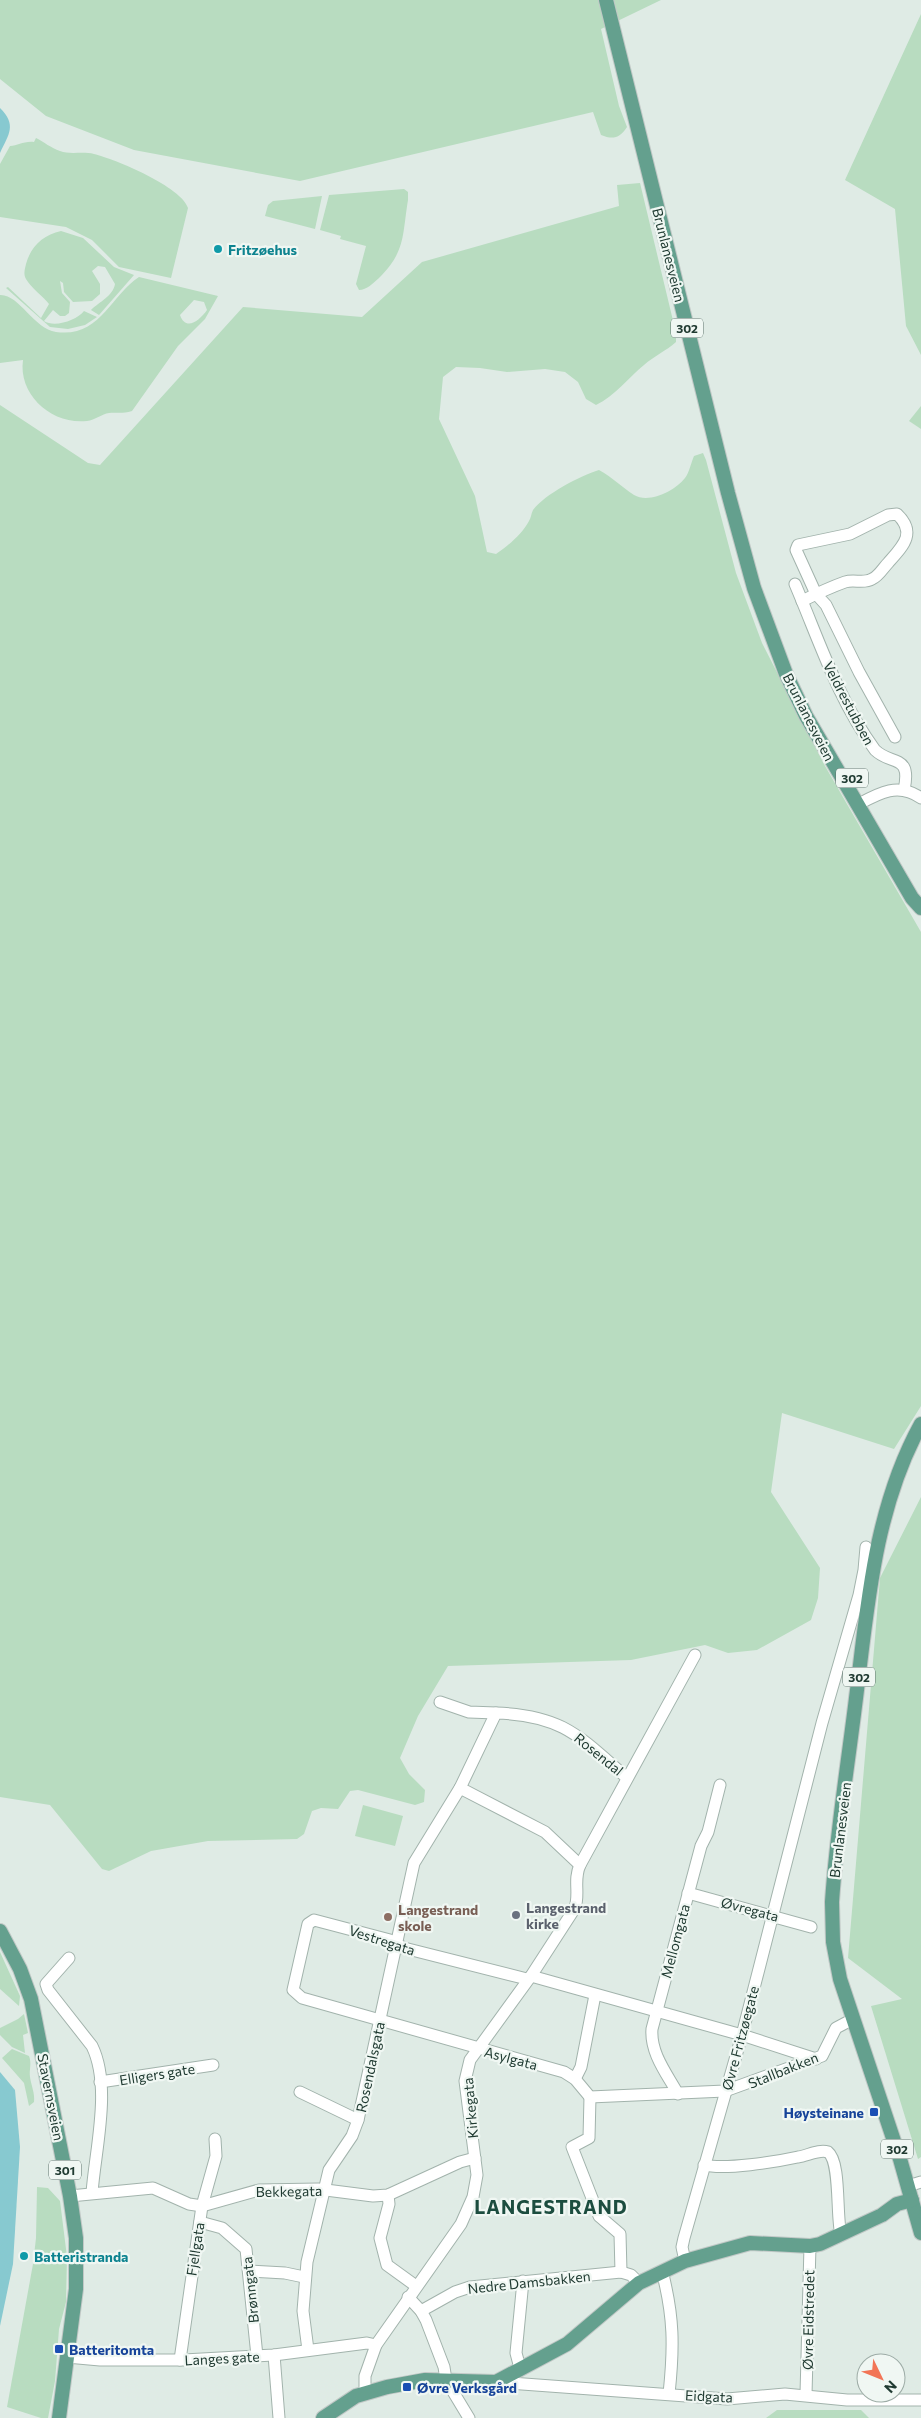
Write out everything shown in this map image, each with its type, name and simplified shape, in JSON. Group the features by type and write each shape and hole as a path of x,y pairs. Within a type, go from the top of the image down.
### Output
{"main road":[{"name":"Brunlanesveien","path":"606,0 743,552 754,588 780,653 912,898 921,907"},
{"name":"Brunlanesveien","path":"921,1424 906,1454 893,1490 875,1558 834,1872 832,1902 834,1949 840,1979 914,2189 921,2233"},
{"name":"Stavernsveien","path":"0,1931 20,1969 31,1999 70,2196 76,2238 76,2274 59,2418"},
{"path":"323,2418 342,2404 365,2393 425,2380 496,2382 567,2344 639,2283 662,2271 685,2261 750,2243 810,2246 841,2235 897,2204 914,2189"}],"street":[{"name":"Veldrestubben","path":"802,601 816,594 844,582 866,582 878,575 906,539 908,531 903,520 897,514 888,514 850,534 798,545 796,550 816,594 826,605 859,672 895,737"},
{"name":"Veldrestubben","path":"795,584 830,669 869,742 879,755 893,758 905,771 904,790"},
{"path":"861,803 890,789 904,790 921,798"},
{"name":"Øvre Fritzøegate","path":"685,2261 682,2247 684,2238 742,2035 822,1723 859,1596 866,1547"},
{"name":"Rosendal","path":"440,1702 469,1712 520,1714 551,1720 578,1735 626,1778 695,1655"},
{"path":"496,1713 460,1788 545,1832 580,1865"},
{"name":"Kirkegata","path":"365,2393 365,2376 376,2346 468,2212 476,2185 475,2158 465,2081 467,2068 478,2048 575,1908 577,1901 576,1878 580,1865 626,1778"},
{"name":"Mellomgata","path":"678,2094 652,2046 652,2029 688,1893 720,1785"},
{"name":"Rosendalsgata","path":"308,2350 303,2311 304,2277 331,2165 349,2142 358,2120 414,1863 460,1788"},
{"name":"Øvregata","path":"688,1893 811,1927"},
{"name":"Vestregata","path":"294,1993 293,1986 308,1924 312,1920 396,1943 404,1948 529,1977 656,2011 742,2035 816,2059"},
{"name":"Elligers gate","path":"70,1958 49,1980 48,1990 92,2046 98,2057 100,2143 92,2193"},
{"name":"Asylgata","path":"294,1993 302,1998 564,2072 575,2079 590,2097"},
{"path":"575,2079 581,2067 595,1995"},
{"name":"Stallbakken","path":"725,2091 816,2059 826,2051 836,2028 853,2019"},
{"name":"Elligers gate","path":"100,2082 213,2065"},
{"path":"639,2283 631,2275 621,2272 620,2234 599,2216 572,2147 589,2138 590,2097 725,2091"},
{"path":"300,2092 358,2120"},
{"name":"Fjellgata","path":"180,2360 202,2206 216,2156 215,2140"},
{"path":"704,2165 720,2167 791,2159 820,2151 828,2152 834,2162 841,2235"},
{"name":"Bekkegata","path":"202,2206 214,2204 253,2190 325,2189 373,2196 388,2195 460,2162 475,2158"},
{"path":"70,2196 153,2188 189,2204 202,2206"},
{"path":"388,2195 389,2204 380,2238 387,2265 391,2270 416,2286"},
{"name":"Brønngata","path":"200,2222 222,2228 241,2242 246,2249 257,2356"},
{"name":"Øvre Eidstredet","path":"806,2394 810,2246"},
{"path":"249,2271 285,2273 304,2277"},
{"path":"662,2271 672,2315 674,2350 669,2394"},
{"name":"Nedre Damsbakken","path":"421,2311 464,2288 621,2272"},
{"path":"520,2368 516,2353 523,2281"},
{"path":"408,2297 421,2311 444,2367 446,2380 468,2418"},
{"name":"Langes gate","path":"67,2357 100,2360 180,2360 274,2355 367,2343 376,2346"},
{"path":"274,2355 279,2418"},
{"name":"Eidgata","path":"496,2382 728,2399 806,2394 847,2400 921,2400"}],"green space":[{"path":"0,0 661,0 601,29 619,106 627,127 619,136 613,138 601,135 593,112 300,181 134,150 46,116 0,79"},
{"path":"921,14 921,355 906,326 895,209 845,180"},
{"path":"36,138 60,151 94,154 117,162 161,183 174,191 183,200 188,208 171,278 119,267 92,240 66,227 0,217 0,164 10,146 34,142"},
{"path":"640,183 676,333 676,342 648,362 615,392 596,405 586,399 578,382 565,372 545,369 507,372 456,367 443,377 439,419 475,496 487,552 496,554 523,531 530,520 533,510 539,504 554,492 573,481 599,470 634,495 647,498 654,497 681,483 688,473 694,456 703,453 736,573 762,643 825,766 921,932 921,1406 894,1449 782,1413 771,1492 820,1568 818,1598 811,1620 757,1650 728,1653 705,1645 631,1660 448,1666 418,1716 400,1758 409,1774 425,1790 424,1802 415,1805 358,1790 350,1791 338,1809 321,1808 312,1811 304,1834 297,1839 208,1841 151,1851 109,1871 102,1869 50,1805 0,1797 0,405 88,463 100,465 243,307 362,317 422,262 619,206 617,185"},
{"path":"404,189 408,192 408,200 398,251 388,268 379,278 367,288 359,290 356,284 366,246 340,239 341,236 320,230 329,195"},
{"path":"322,196 315,229 265,216 268,205 273,201"},
{"path":"61,231 83,238 114,267 134,275 99,315 91,310 112,292 115,284 105,267 98,266 92,271 100,284 100,294 92,301 73,302 64,292 63,283 60,281 62,293 70,302 69,313 65,316 60,316 53,310 44,321 54,324 66,322 84,311 97,317 85,325 68,329 50,327 6,288 8,287 41,318 49,304 26,279 24,273 26,264 31,252 43,238"},
{"path":"139,277 218,296 205,319 178,346 132,411 109,413 87,421 74,421 62,418 50,413 32,396 26,385 23,373 23,360 0,363 0,295 14,300 48,330 71,332 83,329 94,322","holes":["194,300 204,302 207,310 193,323 186,323 180,315"]},
{"path":"921,406 921,429 909,421"},
{"path":"921,1497 921,2157 918,2159 871,2006 902,1999 848,1958 880,1578"},
{"path":"363,1805 403,1816 395,1846 355,1836"},
{"path":"0,1952 20,1996 19,2006 0,1989"},
{"path":"24,2014 28,2033 23,2035 25,2053 12,2047 0,2035 0,2028"},
{"path":"12,2049 29,2056 30,2059 30,2077 34,2102 29,2106 24,2083 2,2058"},
{"path":"37,2187 48,2188 60,2201 67,2257 66,2302 59,2329 55,2381 48,2418 41,2418 7,2407 33,2264 36,2238"},
{"path":"777,2410 861,2410 869,2418 766,2418"}],"water":[{"path":"0,108 8,120 10,130 0,153"},
{"path":"0,2072 15,2090 20,2147 13,2264 0,2326"}],"place":[{"name":"Fritzøehus","path":"218,249"},
{"name":"Langestrand kirke","path":"516,1915"},
{"name":"Langestrand skole","path":"388,1917"},
{"name":"Høysteinane","path":"874,2112"},
{"name":"Batteristranda","path":"24,2256"},
{"name":"Batteritomta","path":"59,2349"},
{"name":"Øvre Verksgård","path":"407,2387"}],"district":[{"name":"LANGESTRAND","path":"551,2206"}]}
